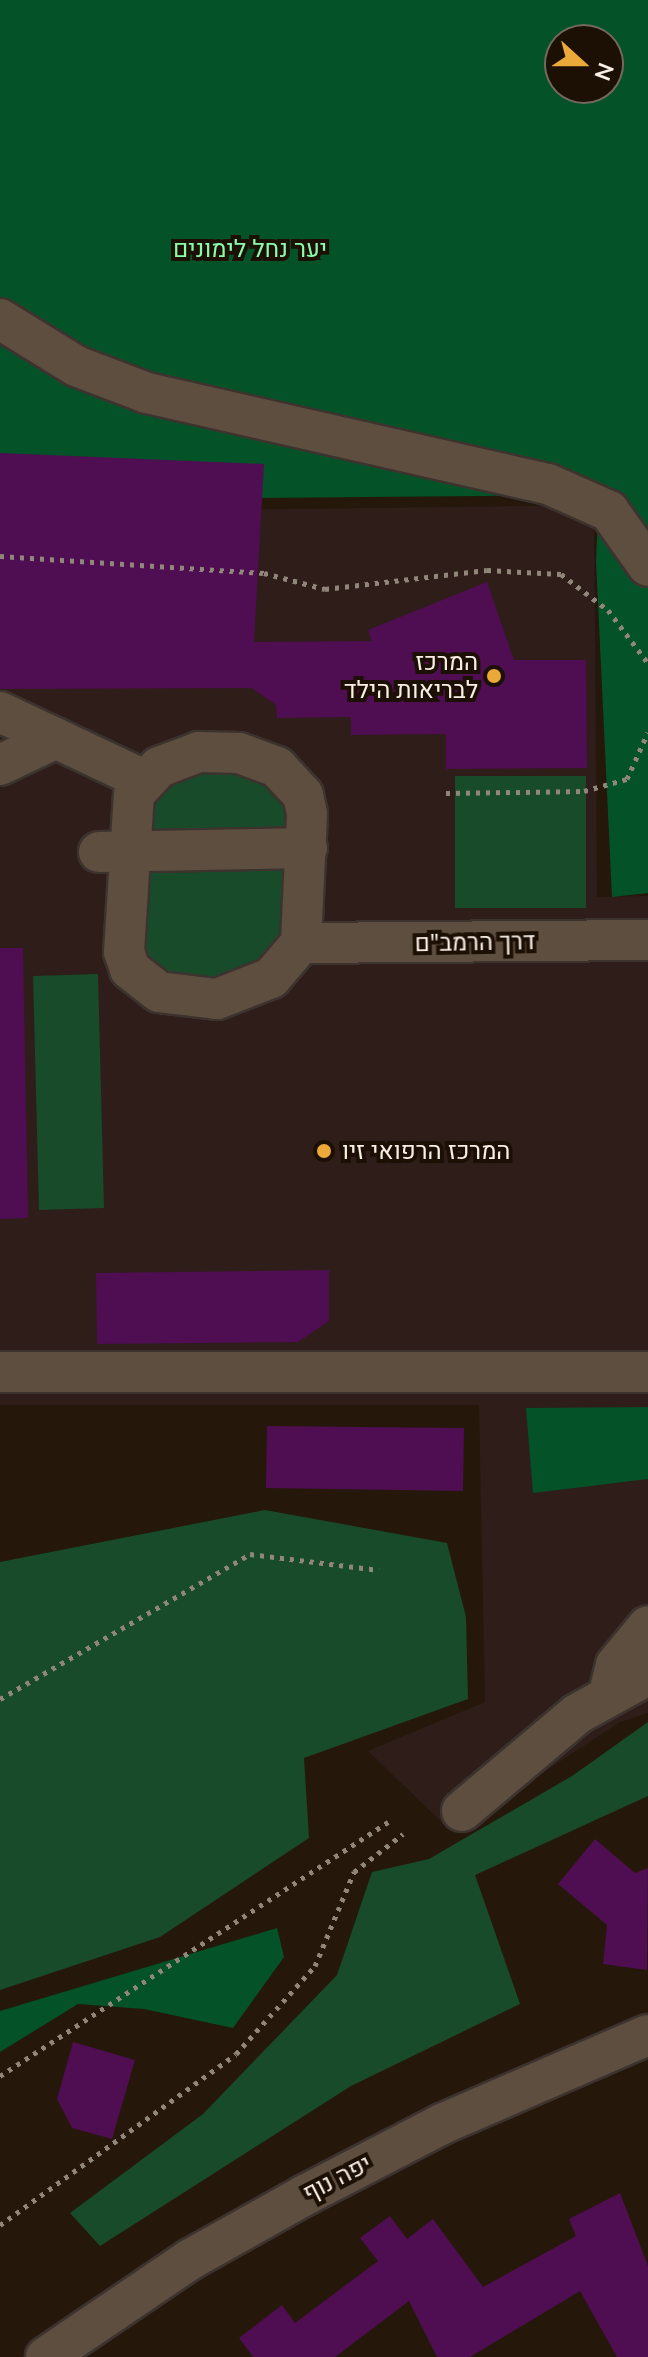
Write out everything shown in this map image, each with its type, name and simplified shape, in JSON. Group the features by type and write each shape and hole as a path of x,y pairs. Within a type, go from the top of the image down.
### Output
{"street":[{"path":"0,319 76,366 147,393 548,484 609,511 648,566"},
{"path":"0,712 144,780"},
{"path":"0,765 56,738"},
{"path":"199,752 262,760 303,795 307,848 301,943 292,961 244,993 187,998 159,992 130,969 124,952 113,851 144,780 199,752"},
{"path":"113,851 307,848"},
{"name":"דרך הרמב\"ם","path":"301,943 648,940"},
{"path":"0,1372 648,1372"},
{"path":"609,1693 616,1665 648,1626"},
{"path":"462,1811 609,1693 648,1675"},
{"name":"יפה נוף","path":"46,2357 191,2259 305,2195 442,2124 648,2035"}],"path":[{"path":"0,556 264,573 325,589 487,570 561,574 608,610 648,663"},
{"path":"446,793 584,791 627,779 648,732"},
{"path":"0,1699 250,1554 379,1570"},
{"path":"0,2076 388,1822"},
{"path":"0,2225 236,2054 315,1966 354,1872 403,1834"}],"shaded area":[{"name":"המרכז הרפואי זיו","path":"594,505 597,897 648,896 648,1713 620,1722 452,1832 368,1751 485,1702 479,1405 0,1405 0,513"}],"green space":[{"name":"יער נחל לימונים","path":"0,0 648,0 648,893 612,897 596,561 599,495 0,500"},
{"path":"201,765 257,772 291,801 292,924 264,967 189,985 141,962 153,788"},
{"path":"455,776 586,776 586,908 455,908"},
{"path":"98,974 104,1208 39,1210 33,976"},
{"path":"648,1407 648,1479 533,1493 526,1408"},
{"path":"265,1510 447,1543 466,1617 468,1699 304,1758 309,1838 160,1937 0,1990 0,1562"},
{"path":"648,1722 648,1796 475,1875 520,2004 351,2086 100,2246 70,2213 203,2114 337,1975 372,1872 429,1859 572,1776"},
{"path":"277,1928 284,1957 233,2028 144,2009 78,2004 0,2052 0,2011"}],"building":[{"path":"0,453 264,464 254,642 372,641 368,630 487,582 514,660 586,660 587,768 446,769 446,734 351,735 351,717 277,718 276,705 252,688 0,689"},
{"path":"0,948 23,948 28,1218 0,1219"},
{"path":"329,1270 329,1321 298,1342 97,1344 96,1273"},
{"path":"267,1426 464,1428 463,1491 266,1488"},
{"path":"595,1839 635,1873 648,1868 647,1970 603,1964 607,1925 558,1884"},
{"path":"73,2042 135,2060 112,2139 72,2128 57,2099"},
{"path":"620,2193 648,2266 648,2357 617,2357 580,2291 470,2357 437,2357 409,2301 335,2357 253,2357 239,2338 282,2305 295,2323 378,2261 360,2238 390,2216 407,2239 433,2219 483,2287 576,2236 569,2219"}],"place":[{"name":"המרכז לבריאות הילד","path":"494,676"},
{"name":"המרכז הרפואי זיו","path":"324,1151"}]}
